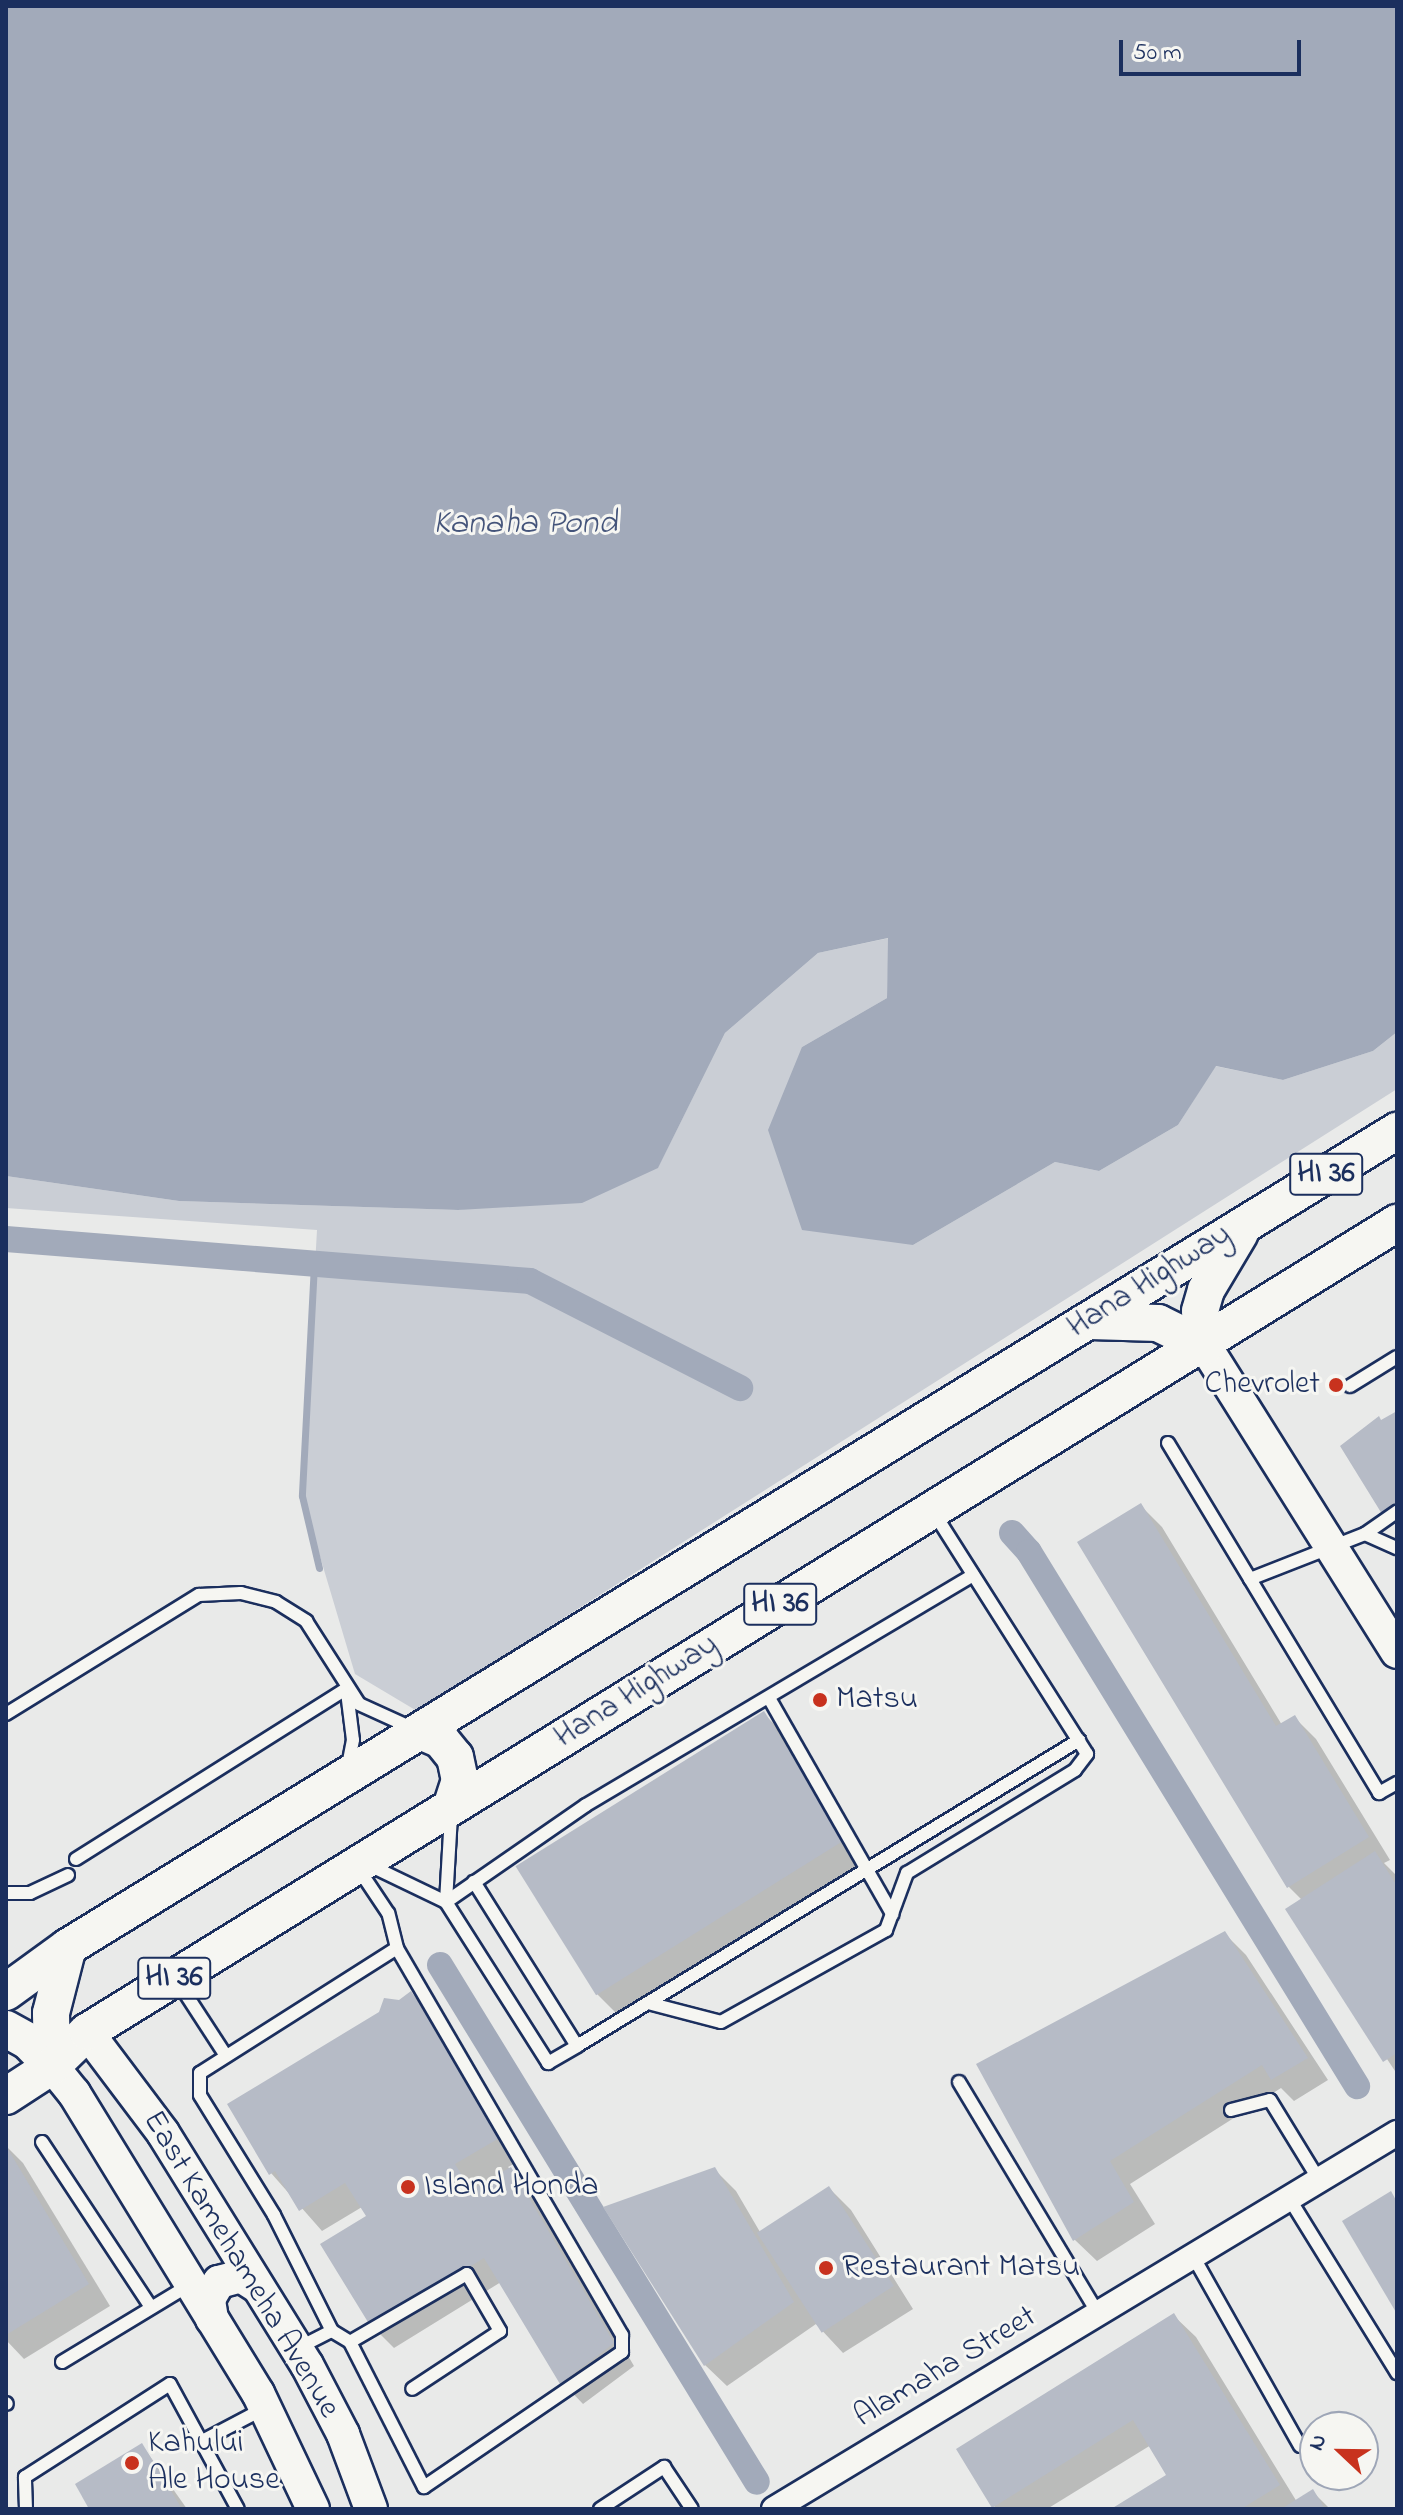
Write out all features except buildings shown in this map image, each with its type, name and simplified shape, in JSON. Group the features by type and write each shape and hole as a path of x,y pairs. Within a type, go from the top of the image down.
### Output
{"main road":[{"name":"Hana Highway","path":"6,1992 68,1947 1397,1131"},
{"name":"HI 36","path":"1205,1346 1200,1311 1206,1290 1226,1251 1255,1218"},
{"name":"Hana Highway","path":"6,2096 63,2080 87,2032 932,1510 1205,1346 1397,1223"},
{"name":"HI 36","path":"1084,1322 1121,1318 1158,1323 1205,1346"},
{"path":"420,1731 441,1740 455,1757 460,1780 451,1807"},
{"path":"63,2080 51,2013 68,1947"},
{"path":"6,2007 29,2006 51,2013 87,2032"},
{"path":"6,2029 29,2042 63,2080"}],"street":[{"path":"1205,1346 1397,1652"},
{"name":"East Kamehameha Avenue","path":"87,2032 163,2133 297,2349 343,2434 371,2509"},
{"name":"East Kamehameha Avenue","path":"63,2080 266,2408 313,2509"},
{"name":"Alamaha Street","path":"774,2509 1397,2133"},
{"path":"212,2319 209,2299 219,2282 241,2276 258,2287"}],"lane":[{"path":"1350,1386 1396,1359"},
{"path":"1168,1443 1379,1793 1397,1783"},
{"path":"648,2003 721,2022 886,1930 907,1873 1075,1770 1087,1754 932,1510"},
{"path":"1250,1579 1330,1544 1365,1534 1397,1512"},
{"path":"1365,1534 1397,1548"},
{"path":"446,1902 586,1805 973,1575"},
{"path":"6,1714 199,1595 241,1593 276,1602 306,1621 346,1689 379,1715 420,1731"},
{"path":"342,1779 353,1740 346,1689"},
{"path":"76,1859 346,1689"},
{"path":"769,1698 892,1914"},
{"path":"360,1864 446,1902 548,2063 1079,1740"},
{"path":"446,1902 451,1807"},
{"path":"360,1864 388,1913 397,1948 622,2335 622,2352 424,2487 350,2342 332,2331 274,2215 200,2095 200,2073 397,1948"},
{"path":"6,1893 30,1893 68,1875"},
{"path":"474,1882 577,2046"},
{"path":"175,1977 226,2056"},
{"path":"959,2082 1098,2313"},
{"path":"1231,2110 1270,2100 1319,2180"},
{"path":"42,2142 151,2307"},
{"path":"1289,2198 1397,2373"},
{"path":"1193,2256 1299,2444"},
{"path":"350,2342 467,2274 500,2331 412,2389"},
{"path":"62,2362 191,2284"},
{"path":"297,2349 332,2331"},
{"path":"26,2509 25,2477 170,2384 204,2440 238,2509"},
{"path":"204,2440 266,2408"},
{"path":"600,2509 664,2467 692,2509"}],"shaded area":[{"path":"889,938 887,998 802,1047 913,1245 1055,1162 1099,1171 1178,1125 1215,1066 1283,1080 1373,1051 1397,1032 1397,1089 417,1711 355,1674 302,1496 317,1230 6,1208 6,1176 179,1201 458,1210 658,1167 725,1033 818,953"}],"water":[{"name":"Kanaha Pond","path":"6,6 1397,6 1397,1032 1373,1051 1283,1080 1216,1066 1178,1125 1099,1171 1055,1162 913,1245 802,1230 768,1130 802,1047 887,998 888,938 818,953 725,1033 658,1168 582,1203 458,1210 179,1201 6,1176"}],"waterway":[{"path":"6,1239 530,1281 740,1388"},
{"path":"314,1264 302,1496 319,1568"},
{"path":"1012,1533 1029,1552 1357,2086"},
{"path":"440,1965 757,2482"}],"place":[{"name":"Chevrolet","path":"1336,1385"},
{"name":"Matsu","path":"820,1700"},
{"name":"Island Honda","path":"408,2187"},
{"name":"Restaurant Matsu","path":"826,2268"},
{"name":"Kahului Ale House","path":"132,2463"}]}
